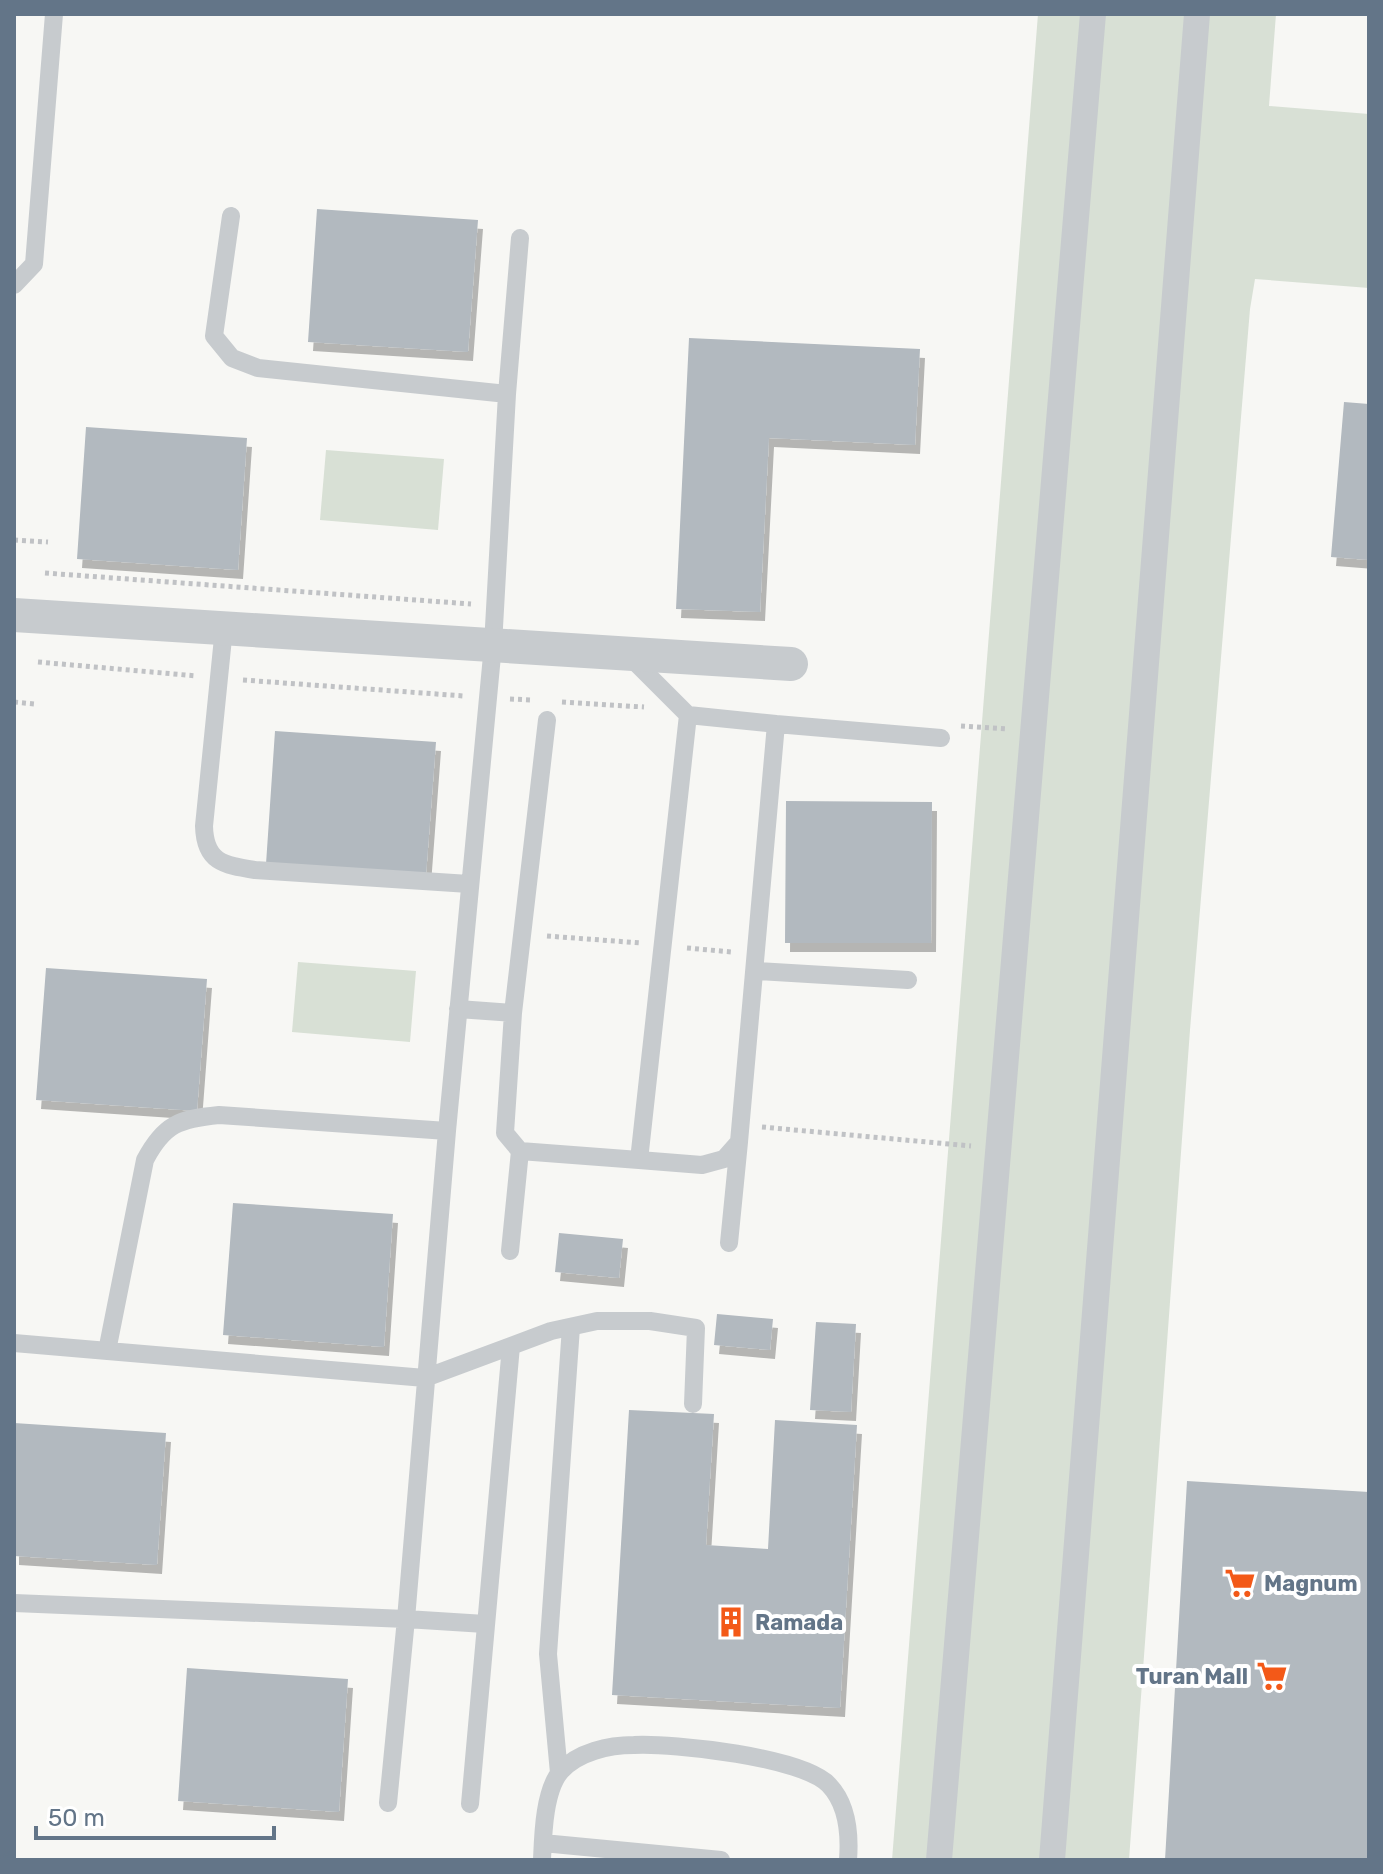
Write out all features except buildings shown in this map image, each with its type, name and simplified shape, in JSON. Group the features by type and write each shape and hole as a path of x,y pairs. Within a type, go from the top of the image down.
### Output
{"street":[{"path":"939,1860 1093,14"},
{"path":"1052,1860 1197,14"},
{"path":"14,615 791,664"}],"lane":[{"path":"14,285 34,264 54,14"},
{"path":"231,216 214,336 232,358 258,368 507,394"},
{"path":"388,1803 493,645 507,394 520,238"},
{"path":"224,628 204,826 205,843 213,857 227,865 255,870 469,884"},
{"path":"627,654 688,715 941,738"},
{"path":"639,1160 688,715"},
{"path":"510,1251 520,1151 505,1133 513,1013 547,720"},
{"path":"729,1243 776,724"},
{"path":"756,971 908,980"},
{"path":"458,1009 513,1013"},
{"path":"107,1351 145,1160 156,1139 173,1125 192,1118 219,1115 447,1131"},
{"path":"520,1151 702,1165 724,1159 740,1134"},
{"path":"14,1343 425,1378 571,1327 597,1321 650,1321 696,1328 693,1404"},
{"path":"571,1327 548,1654 559,1773 548,1801 543,1851 721,1860"},
{"path":"470,1804 511,1346"},
{"path":"14,1603 485,1624"},
{"path":"559,1773 577,1758 597,1750 633,1745 763,1758 803,1771 829,1784 845,1809 848,1860"}],"path":[{"path":"14,540 48,542"},
{"path":"45,573 495,606"},
{"path":"14,702 35,704"},
{"path":"740,1134 998,1148"}],"shaded area":[{"path":"1038,14 1276,14 1269,106 1369,114 1369,288 1255,279 1250,309 1190,1030 1129,1860 892,1860"},
{"path":"326,450 444,459 438,530 320,520"},
{"path":"298,962 416,971 410,1042 292,1032"}],"place":[{"name":"Magnum","path":"1240,1583"},
{"name":"Ramada","path":"731,1622"},
{"name":"Turan Mall","path":"1272,1676"}]}
